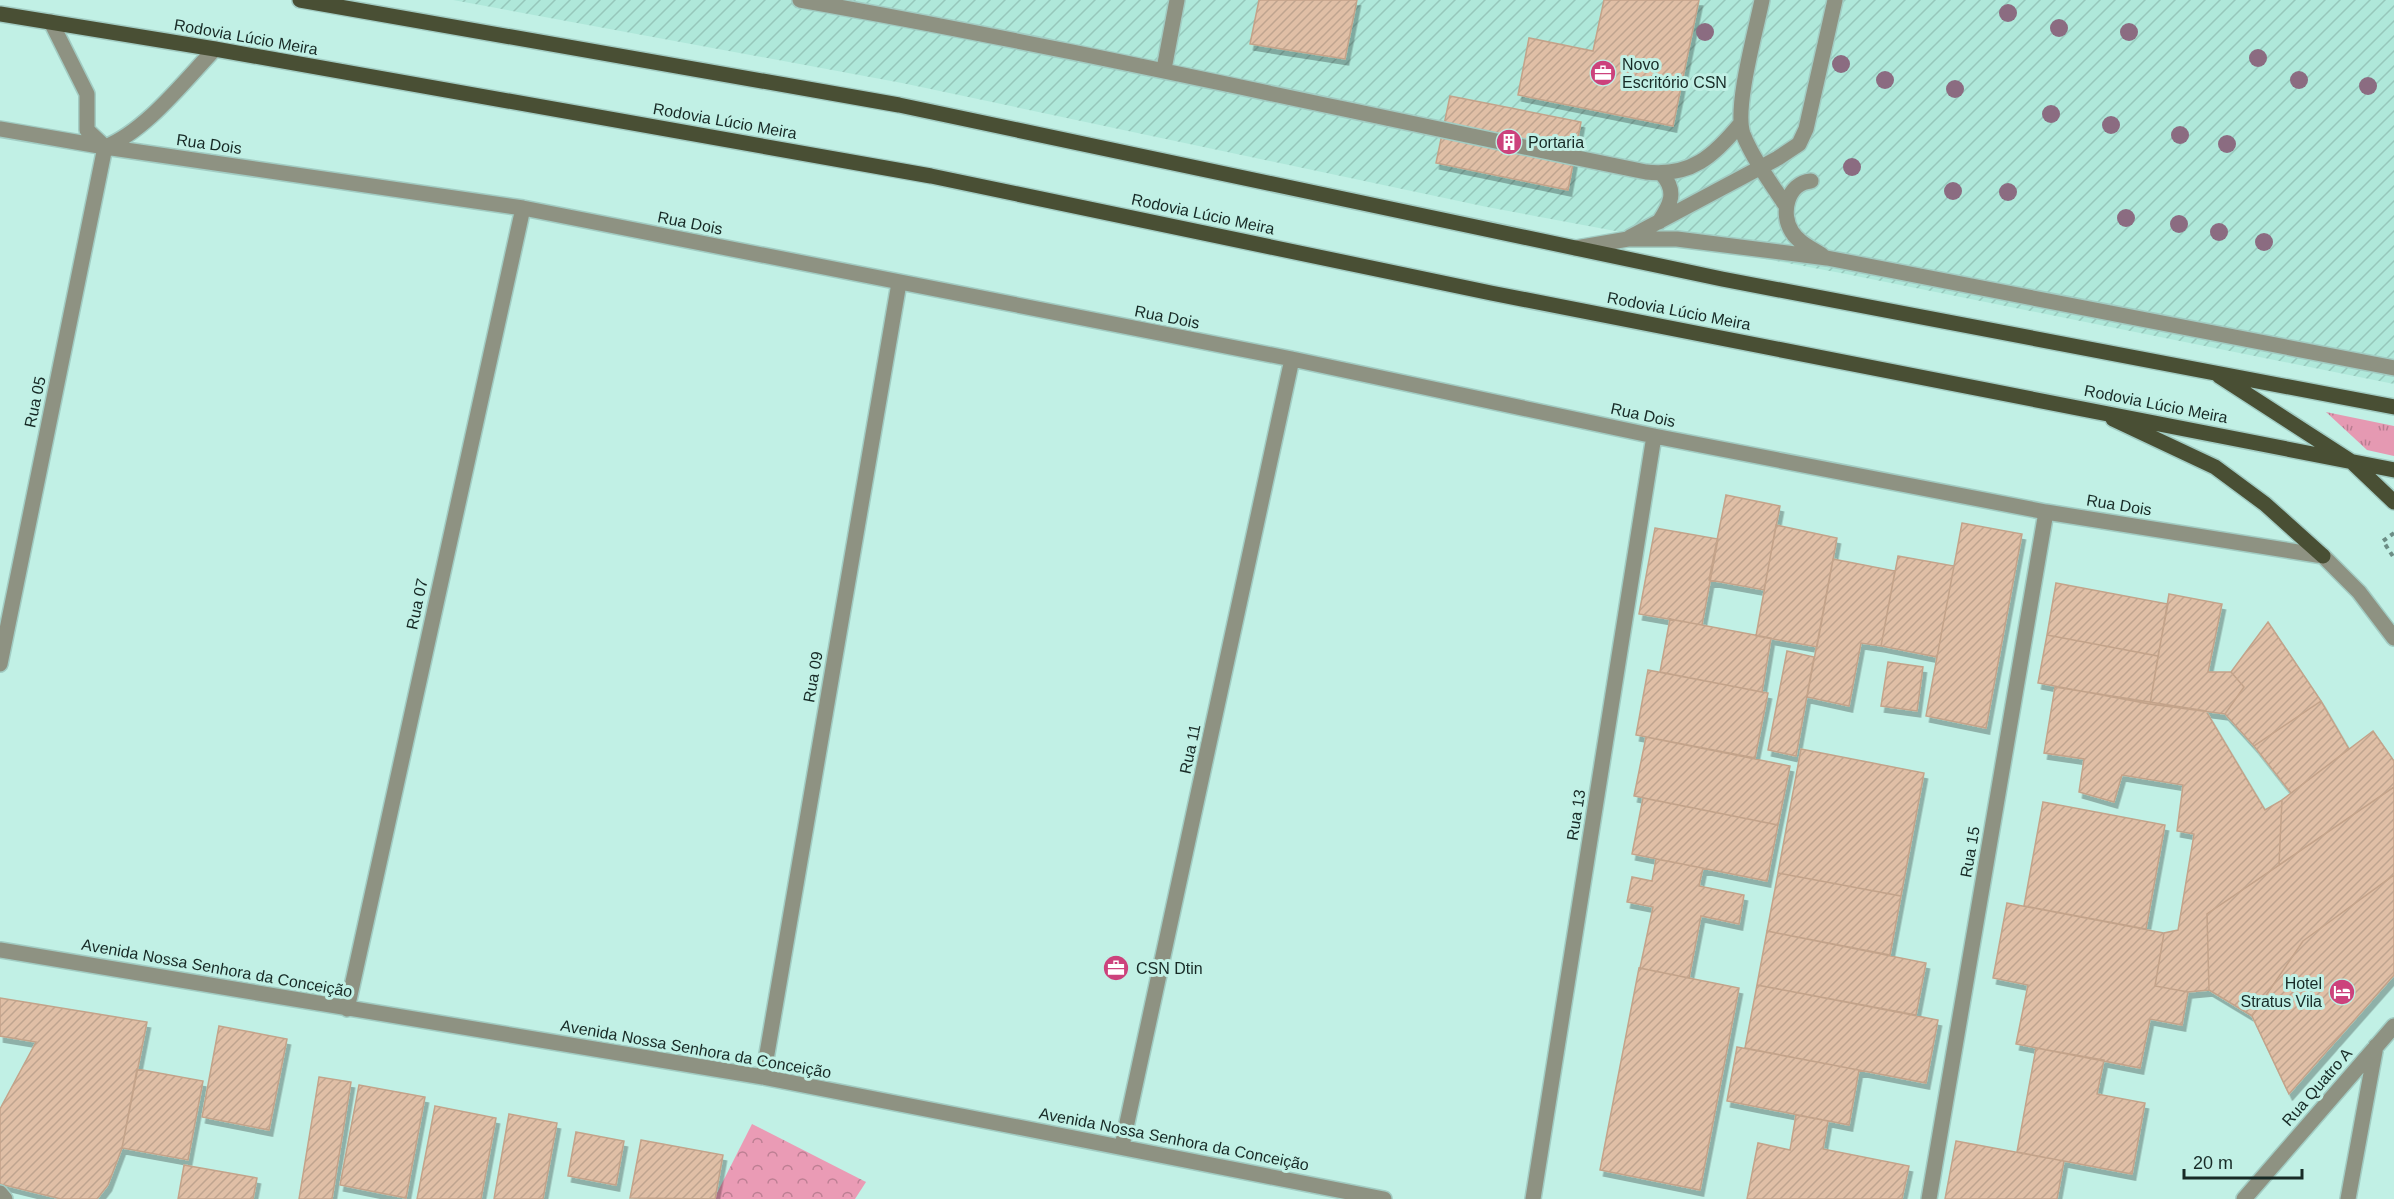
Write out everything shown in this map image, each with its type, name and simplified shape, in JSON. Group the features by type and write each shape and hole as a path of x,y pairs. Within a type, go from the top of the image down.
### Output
{"main road":[{"path":"300,0 898,105 1734,282 2394,406"},
{"name":"Rodovia Lúcio Meira","path":"0,14 215,49 931,176 1503,295 2088,408 2394,470"},
{"path":"2211,371 2352,462 2394,502"},
{"path":"2088,408 2215,467 2256,497 2324,556"}],"street":[{"path":"800,0 1164,69 1404,123 1662,174 1675,173 1702,161 1717,150 1741,123"},
{"path":"1164,69 1178,0"},
{"path":"1762,0 1741,110 1741,123 1743,134 1786,206"},
{"path":"1628,239 1791,150 1804,136 1835,0"},
{"path":"51,22 87,94 87,130 105,147 117,142 139,126 215,49"},
{"name":"Rua Dois","path":"0,129 105,147 522,208 1292,359 1654,436 2046,512 2324,556"},
{"name":"Rua 05","path":"0,664 105,147"},
{"path":"1659,222 1672,200 1672,190 1662,174"},
{"path":"1811,180 1802,181 1796,186 1786,206 1786,216 1793,234 1827,258"},
{"name":"Rua 07","path":"347,1009 522,208"},
{"path":"1576,248 1628,239 1693,240 1827,258 2394,369"},
{"name":"Rua 09","path":"763,1077 899,283"},
{"name":"Rua 11","path":"1122,1146 1292,359"},
{"name":"Rua 13","path":"1533,1199 1654,436"},
{"name":"Rua 15","path":"1929,1199 2046,512"},
{"path":"2324,556 2359,592 2394,638"},
{"name":"Avenida Nossa Senhora da Conceição","path":"0,950 763,1077 1384,1199"},
{"name":"Rua Quatro A","path":"2244,1199 2394,1026"},
{"path":"2348,1199 2376,1046"},
{"path":"0,1193 5,1199"}],"path":[{"path":"2394,533 2383,541 2394,558"}],"shaded area":[{"path":"453,0 2394,0 2394,384 1846,274 1487,207 902,83"}],"green space":[{"path":"2326,412 2394,426 2394,456 2367,450"},
{"path":"752,1124 866,1182 855,1199 714,1199"}],"building":[{"path":"1259,0 1357,0 1345,59 1250,44"},
{"name":"Novo Escritório CSN","path":"1604,0 1699,0 1673,126 1518,95 1529,38 1593,51"},
{"name":"Portaria","path":"1450,96 1581,122 1568,190 1436,163"},
{"path":"1726,495 1780,506 1764,590 1709,580"},
{"path":"1962,523 2022,534 1986,728 1926,716"},
{"path":"1776,525 1837,538 1817,647 1756,636"},
{"path":"1655,528 1718,539 1702,625 1639,614"},
{"path":"1898,556 1954,566 1937,657 1881,646"},
{"path":"1833,559 1895,571 1881,646 1861,643 1849,706 1807,697"},
{"path":"2056,583 2168,604 2158,656 2047,635"},
{"path":"2169,594 2222,604 2208,672 2231,672 2244,687 2225,714 2150,704"},
{"path":"1670,619 1771,638 1762,692 1660,672"},
{"path":"2268,622 2321,701 2254,746 2225,714 2244,687 2231,672"},
{"path":"2047,635 2158,656 2150,704 2038,683"},
{"path":"1787,651 1814,657 1796,756 1768,750"},
{"path":"1888,662 1923,667 1917,711 1881,706"},
{"path":"1648,670 1768,693 1755,758 1636,735"},
{"path":"2055,687 2206,711 2265,810 2282,800 2279,865 2207,914 2209,990 2188,992 2155,986 2164,933 2178,930 2194,834 2177,831 2183,785 2122,775 2114,802 2079,792 2084,759 2044,753"},
{"path":"2321,701 2349,749 2291,793 2254,746"},
{"path":"2373,731 2394,761 2394,787 2279,865 2282,800"},
{"path":"1646,737 1790,766 1778,825 1634,796"},
{"path":"1801,749 1924,773 1901,896 1778,873"},
{"path":"2394,787 2394,875 2303,941 2252,1016 2209,990 2207,914"},
{"path":"1643,798 1778,825 1767,881 1632,854"},
{"path":"2043,802 2165,825 2146,929 2024,906"},
{"path":"1656,859 1703,868 1699,886 1744,895 1739,924 1701,916 1689,978 1640,968 1653,907 1627,902 1632,877 1652,881"},
{"path":"1778,873 1901,896 1890,955 1767,931"},
{"path":"2394,875 2394,975 2289,1094 2252,1016 2303,941"},
{"path":"2007,903 2164,933 2155,986 2188,992 2182,1025 2150,1019 2140,1068 2016,1044 2028,985 1993,978"},
{"path":"1767,931 1926,963 1916,1015 1757,985"},
{"path":"1639,968 1739,988 1700,1190 1600,1170"},
{"path":"1757,985 1938,1020 1926,1083 1745,1048"},
{"path":"0,998 147,1022 122,1148 108,1185 97,1199 61,1199 0,1184 0,1109 36,1042 0,1036"},
{"path":"219,1026 287,1039 269,1130 202,1117"},
{"path":"1737,1047 1859,1070 1849,1125 1727,1101"},
{"path":"2036,1048 2104,1060 2097,1094 2145,1103 2132,1174 2017,1152"},
{"path":"137,1069 203,1081 188,1160 122,1148"},
{"path":"319,1077 351,1082 332,1199 299,1199"},
{"path":"359,1085 425,1097 406,1198 340,1185"},
{"path":"435,1106 496,1118 481,1199 417,1199"},
{"path":"509,1114 557,1123 543,1199 494,1199"},
{"path":"1796,1115 1828,1121 1823,1149 1909,1166 1902,1199 1747,1199 1758,1143 1790,1150"},
{"path":"576,1132 624,1141 616,1185 568,1176"},
{"path":"641,1140 723,1155 715,1199 630,1198"},
{"path":"1956,1141 2064,1161 2057,1199 1945,1199"},
{"path":"184,1165 257,1178 253,1199 178,1199"}],"place":[{"name":"Novo Escritório CSN","path":"1603,73"},
{"name":"Portaria","path":"1509,142"},
{"name":"CSN Dtin","path":"1116,968"},
{"name":"Hotel Stratus Vila","path":"2342,992"}]}
